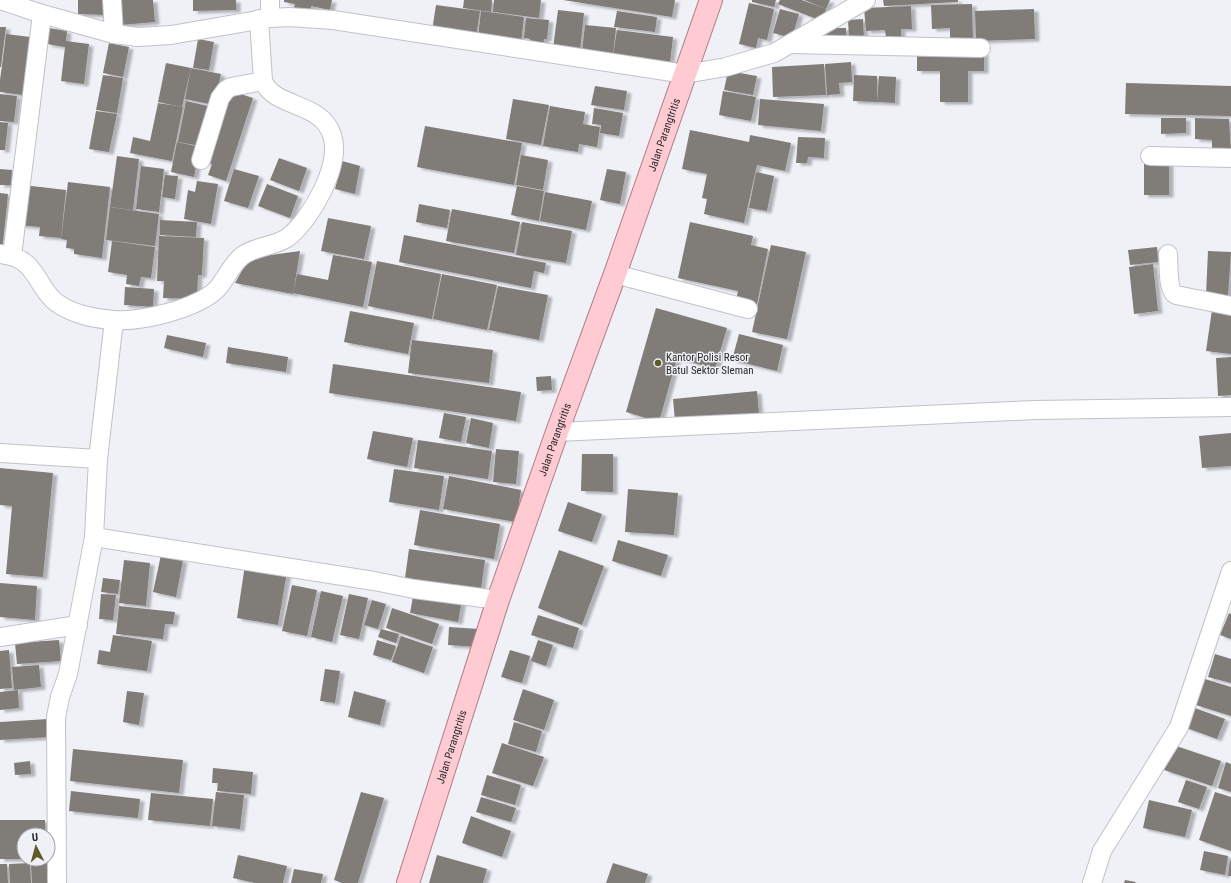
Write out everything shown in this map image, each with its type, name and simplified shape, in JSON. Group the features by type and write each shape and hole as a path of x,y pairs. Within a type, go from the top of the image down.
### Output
{"main road":[{"name":"Jalan Parangtritis","path":"408,883 498,600 711,0"}],"street":[{"path":"112,0 114,34"},
{"path":"42,14 6,255 21,260 29,266 47,293 56,303 84,315 114,320 129,320 160,315 178,310 207,298 222,284 236,262 247,252 279,242 286,238 304,222 328,178 332,164 334,144 330,129 319,116 269,91 263,81 265,18 270,0"},
{"path":"7,1 42,14 114,34 138,37 171,35 222,27 265,18 289,17 333,20 685,74 726,67 774,53 866,0"},
{"path":"790,44 981,48"},
{"path":"201,160 220,98 226,90 237,85 263,81"},
{"path":"1150,156 1231,158"},
{"path":"1168,254 1170,287 1173,293 1176,295 1231,306"},
{"path":"615,274 748,309"},
{"path":"57,883 56,717 60,697 68,674 94,537 98,459 114,320"},
{"path":"557,432 1035,410 1231,407"},
{"path":"0,453 98,459"},
{"path":"94,537 374,581 414,590 498,600"},
{"path":"1092,883 1102,851 1179,727 1231,571"},
{"path":"0,637 78,625"}],"building":[{"path":"78,0 106,0 106,15 78,14"},
{"path":"119,0 153,0 155,22 121,25"},
{"path":"193,0 236,0 236,10 193,11"},
{"path":"284,0 332,0 330,10 311,6 310,14 293,11 295,4 284,2"},
{"path":"464,0 492,0 491,12 463,8"},
{"path":"494,0 541,0 539,18 493,12"},
{"path":"563,0 675,0 672,17"},
{"path":"752,0 776,0 774,7 752,2"},
{"path":"780,0 802,0 826,9 822,21 778,4"},
{"path":"804,0 830,0 826,9"},
{"path":"883,0 958,0 958,2 884,6"},
{"path":"749,3 774,9 767,40 758,38 756,48 739,44"},
{"path":"972,4 973,41 950,42 950,28 932,29 931,5"},
{"path":"436,5 480,11 476,37 432,31"},
{"path":"911,6 912,29 901,29 901,38 886,38 885,30 866,31 864,8"},
{"path":"780,9 799,14 792,38 773,33"},
{"path":"1034,9 1035,39 976,41 975,11"},
{"path":"558,10 584,13 580,51 553,48"},
{"path":"481,11 524,17 521,43 478,37"},
{"path":"617,11 657,17 655,32 614,27"},
{"path":"526,18 549,20 547,39 544,39 543,46 529,44 530,39 524,38"},
{"path":"863,19 864,38 849,39 848,20"},
{"path":"585,25 616,28 613,55 582,52"},
{"path":"0,27 6,27 1,67 0,67"},
{"path":"49,28 67,31 66,41 89,44 84,84 61,81 65,47 47,44"},
{"path":"823,28 846,28 846,38 824,39"},
{"path":"617,30 673,37 670,63 613,56"},
{"path":"6,34 30,37 23,95 0,92 0,80"},
{"path":"198,39 214,42 209,70 193,68"},
{"path":"109,43 129,47 123,77 103,73"},
{"path":"917,53 984,53 984,71 968,71 968,102 940,102 940,71 917,71"},
{"path":"851,62 852,82 839,83 840,94 827,95 825,64"},
{"path":"166,63 191,68 182,107 158,102"},
{"path":"824,64 826,95 773,97 772,67"},
{"path":"191,68 221,74 214,105 185,99"},
{"path":"728,71 757,76 753,95 724,90"},
{"path":"103,75 123,78 117,113 96,110"},
{"path":"854,75 877,76 877,102 853,101"},
{"path":"879,76 896,77 895,103 877,102"},
{"path":"1126,83 1231,86 1231,116 1125,114"},
{"path":"595,86 627,91 624,110 591,105"},
{"path":"228,90 253,98 226,181 208,175 212,164 204,162"},
{"path":"723,91 756,97 751,121 719,115"},
{"path":"0,94 17,96 14,122 0,121"},
{"path":"513,99 549,105 541,145 506,139"},
{"path":"760,99 824,104 821,131 758,125"},
{"path":"186,101 208,106 200,146 178,142"},
{"path":"158,103 183,107 172,161 130,153 133,137 150,141"},
{"path":"550,106 585,112 583,124 600,127 597,147 579,144 578,152 543,146"},
{"path":"594,108 623,113 619,136 600,133 601,125 592,124"},
{"path":"96,111 117,114 109,152 89,149"},
{"path":"1161,118 1186,118 1186,133 1161,134"},
{"path":"1195,118 1229,119 1231,152 1212,151 1212,140 1195,139"},
{"path":"0,122 8,123 5,150 0,150"},
{"path":"425,126 522,143 514,185 417,167"},
{"path":"690,130 749,142 750,135 791,143 785,171 757,165 744,223 704,214 707,199 702,198 707,174 682,169"},
{"path":"798,137 825,138 824,158 808,157 807,163 796,163"},
{"path":"177,142 200,147 194,177 171,172"},
{"path":"521,155 548,160 543,190 516,185"},
{"path":"117,156 139,159 133,210 110,207"},
{"path":"279,158 307,168 299,191 270,180"},
{"path":"342,161 360,166 355,194 335,189"},
{"path":"1144,161 1169,161 1169,195 1144,195"},
{"path":"141,166 164,169 159,212 136,209"},
{"path":"0,169 12,170 11,185 0,185"},
{"path":"234,169 259,176 248,208 224,201"},
{"path":"607,169 626,172 620,204 600,200"},
{"path":"756,172 774,176 767,211 749,208"},
{"path":"165,175 178,176 175,199 162,197"},
{"path":"197,181 218,184 211,224 184,219 188,190 195,192"},
{"path":"68,182 110,187 102,258 74,254 74,249 66,248 67,240 61,239"},
{"path":"267,184 298,196 290,218 258,206"},
{"path":"23,185 66,190 61,238 39,236 40,227 19,225"},
{"path":"517,186 544,191 539,221 511,215"},
{"path":"545,192 592,201 586,230 540,221"},
{"path":"0,193 8,194 3,244 0,244"},
{"path":"419,204 450,210 447,228 416,222"},
{"path":"110,207 159,214 155,246 106,240"},
{"path":"452,209 520,222 514,253 446,241"},
{"path":"328,218 371,226 364,259 321,251"},
{"path":"160,220 197,222 196,237 160,235"},
{"path":"522,222 572,231 566,263 516,255"},
{"path":"690,222 753,236 751,245 768,249 757,304 736,300 738,291 678,278"},
{"path":"404,235 546,263 544,273 534,271 531,288 399,262"},
{"path":"159,236 204,238 202,275 198,275 197,299 163,298 164,281 157,281"},
{"path":"112,241 155,247 151,278 141,277 139,286 126,284 127,275 108,272"},
{"path":"771,245 806,252 787,339 752,332"},
{"path":"1157,247 1158,262 1130,265 1128,250"},
{"path":"300,251 293,294 235,283 249,258"},
{"path":"1208,251 1231,252 1228,296 1206,295"},
{"path":"333,255 372,262 363,307 293,293 297,274 328,280"},
{"path":"377,261 441,274 432,319 368,306"},
{"path":"1153,264 1158,311 1134,314 1129,267"},
{"path":"442,274 497,285 487,330 433,319"},
{"path":"498,286 548,295 539,340 489,330"},
{"path":"125,287 154,289 153,307 124,305"},
{"name":"Kantor Polisi Resor Batul Sektor Sleman","path":"656,308 727,328 715,369 677,358 659,422 626,412"},
{"path":"1212,310 1231,313 1231,354 1206,351"},
{"path":"350,311 414,323 408,354 344,342"},
{"path":"739,334 783,345 777,371 732,360"},
{"path":"167,335 206,343 203,357 164,348"},
{"path":"412,340 493,350 489,383 408,373"},
{"path":"228,347 288,357 286,372 226,363"},
{"path":"1231,357 1231,395 1218,396 1216,358"},
{"path":"333,364 521,392 516,421 329,393"},
{"path":"551,376 552,390 537,391 536,377"},
{"path":"757,391 759,413 675,421 673,399"},
{"path":"444,413 466,417 461,442 439,438"},
{"path":"471,418 493,423 489,448 466,443"},
{"path":"373,431 413,438 407,467 367,459"},
{"path":"1231,433 1231,466 1202,468 1199,436"},
{"path":"418,440 492,451 488,479 414,468"},
{"path":"496,449 519,451 516,484 493,482"},
{"path":"582,454 613,454 613,492 581,491"},
{"path":"0,468 53,473 43,577 6,574 12,506 0,505"},
{"path":"394,469 444,476 439,510 389,502"},
{"path":"449,476 521,490 516,522 443,509"},
{"path":"628,489 678,493 674,535 625,532"},
{"path":"568,502 602,514 592,542 558,531"},
{"path":"420,510 500,524 494,559 414,545"},
{"path":"618,540 668,555 661,576 612,561"},
{"path":"409,549 485,560 481,589 405,578"},
{"path":"559,550 604,566 582,625 538,608"},
{"path":"161,555 183,560 176,597 153,592"},
{"path":"124,560 150,563 146,606 119,603"},
{"path":"245,565 287,572 278,625 237,618"},
{"path":"103,578 120,580 118,594 101,592"},
{"path":"0,583 37,586 35,620 0,617"},
{"path":"292,585 317,590 307,636 282,631"},
{"path":"321,591 343,596 332,642 311,637"},
{"path":"414,591 462,600 458,622 410,613"},
{"path":"101,594 116,595 113,620 99,619"},
{"path":"349,594 368,598 359,639 340,635"},
{"path":"372,600 386,604 378,629 364,625"},
{"path":"119,606 175,612 173,624 165,624 163,639 116,634"},
{"path":"392,608 439,624 432,644 386,628"},
{"path":"1229,613 1231,614 1231,639 1220,635"},
{"path":"538,615 579,628 573,648 531,635"},
{"path":"449,627 479,629 478,647 448,645"},
{"path":"381,629 399,634 396,643 378,637"},
{"path":"113,635 152,641 147,671 97,664 99,650 110,652"},
{"path":"401,636 433,647 424,673 392,662"},
{"path":"59,640 61,661 17,664 15,643"},
{"path":"377,640 396,646 391,660 373,655"},
{"path":"538,640 553,645 546,666 531,661"},
{"path":"9,650 12,688 0,689 0,651"},
{"path":"510,650 530,656 522,683 501,677"},
{"path":"1215,654 1231,659 1231,683 1208,677"},
{"path":"39,665 41,687 14,690 12,667"},
{"path":"325,669 340,671 335,703 320,701"},
{"path":"1205,679 1231,687 1231,716 1196,705"},
{"path":"523,689 554,700 544,730 513,720"},
{"path":"18,690 19,708 0,710 0,692"},
{"path":"127,691 144,693 139,725 123,722"},
{"path":"354,691 386,700 380,725 348,717"},
{"path":"1192,707 1225,719 1217,739 1184,727"},
{"path":"48,719 49,737 0,740 0,722"},
{"path":"514,722 542,731 536,752 508,744"},
{"path":"502,743 544,757 533,786 492,773"},
{"path":"1173,745 1221,761 1212,786 1164,770"},
{"path":"73,749 183,760 179,793 70,781"},
{"path":"30,761 31,774 15,775 14,763"},
{"path":"1226,762 1231,764 1231,792 1218,788"},
{"path":"213,768 253,772 251,794 217,791 218,783 212,783"},
{"path":"487,775 521,785 515,805 481,795"},
{"path":"1186,780 1207,787 1199,809 1178,802"},
{"path":"71,791 140,799 138,818 69,811"},
{"path":"216,792 244,795 240,829 212,826"},
{"path":"361,792 384,798 358,883 342,883 334,880"},
{"path":"1215,792 1231,797 1231,851 1199,840"},
{"path":"151,793 213,799 210,826 148,820"},
{"path":"481,797 516,808 511,822 476,812"},
{"path":"1149,800 1192,810 1185,837 1143,828"},
{"path":"471,816 511,831 502,857 462,843"},
{"path":"0,820 45,820 45,827 16,827 16,859 0,859"},
{"path":"1204,851 1228,856 1225,875 1200,870"},
{"path":"238,855 287,866 283,883 255,883 233,878"},
{"path":"437,855 487,869 483,883 429,883"},
{"path":"1230,861 1231,876 1228,876"},
{"path":"613,863 648,874 645,883 606,883"},
{"path":"0,864 7,864 8,883 0,883"},
{"path":"9,864 16,864 16,867 30,867 31,883 10,883"},
{"path":"31,867 48,867 49,883 32,883"},
{"path":"294,869 323,874 321,883 291,883"},
{"path":"1125,880 1136,882 1124,883"}],"place":[{"name":"Kantor Polisi Resor Batul Sektor Sleman","path":"658,363"}]}
